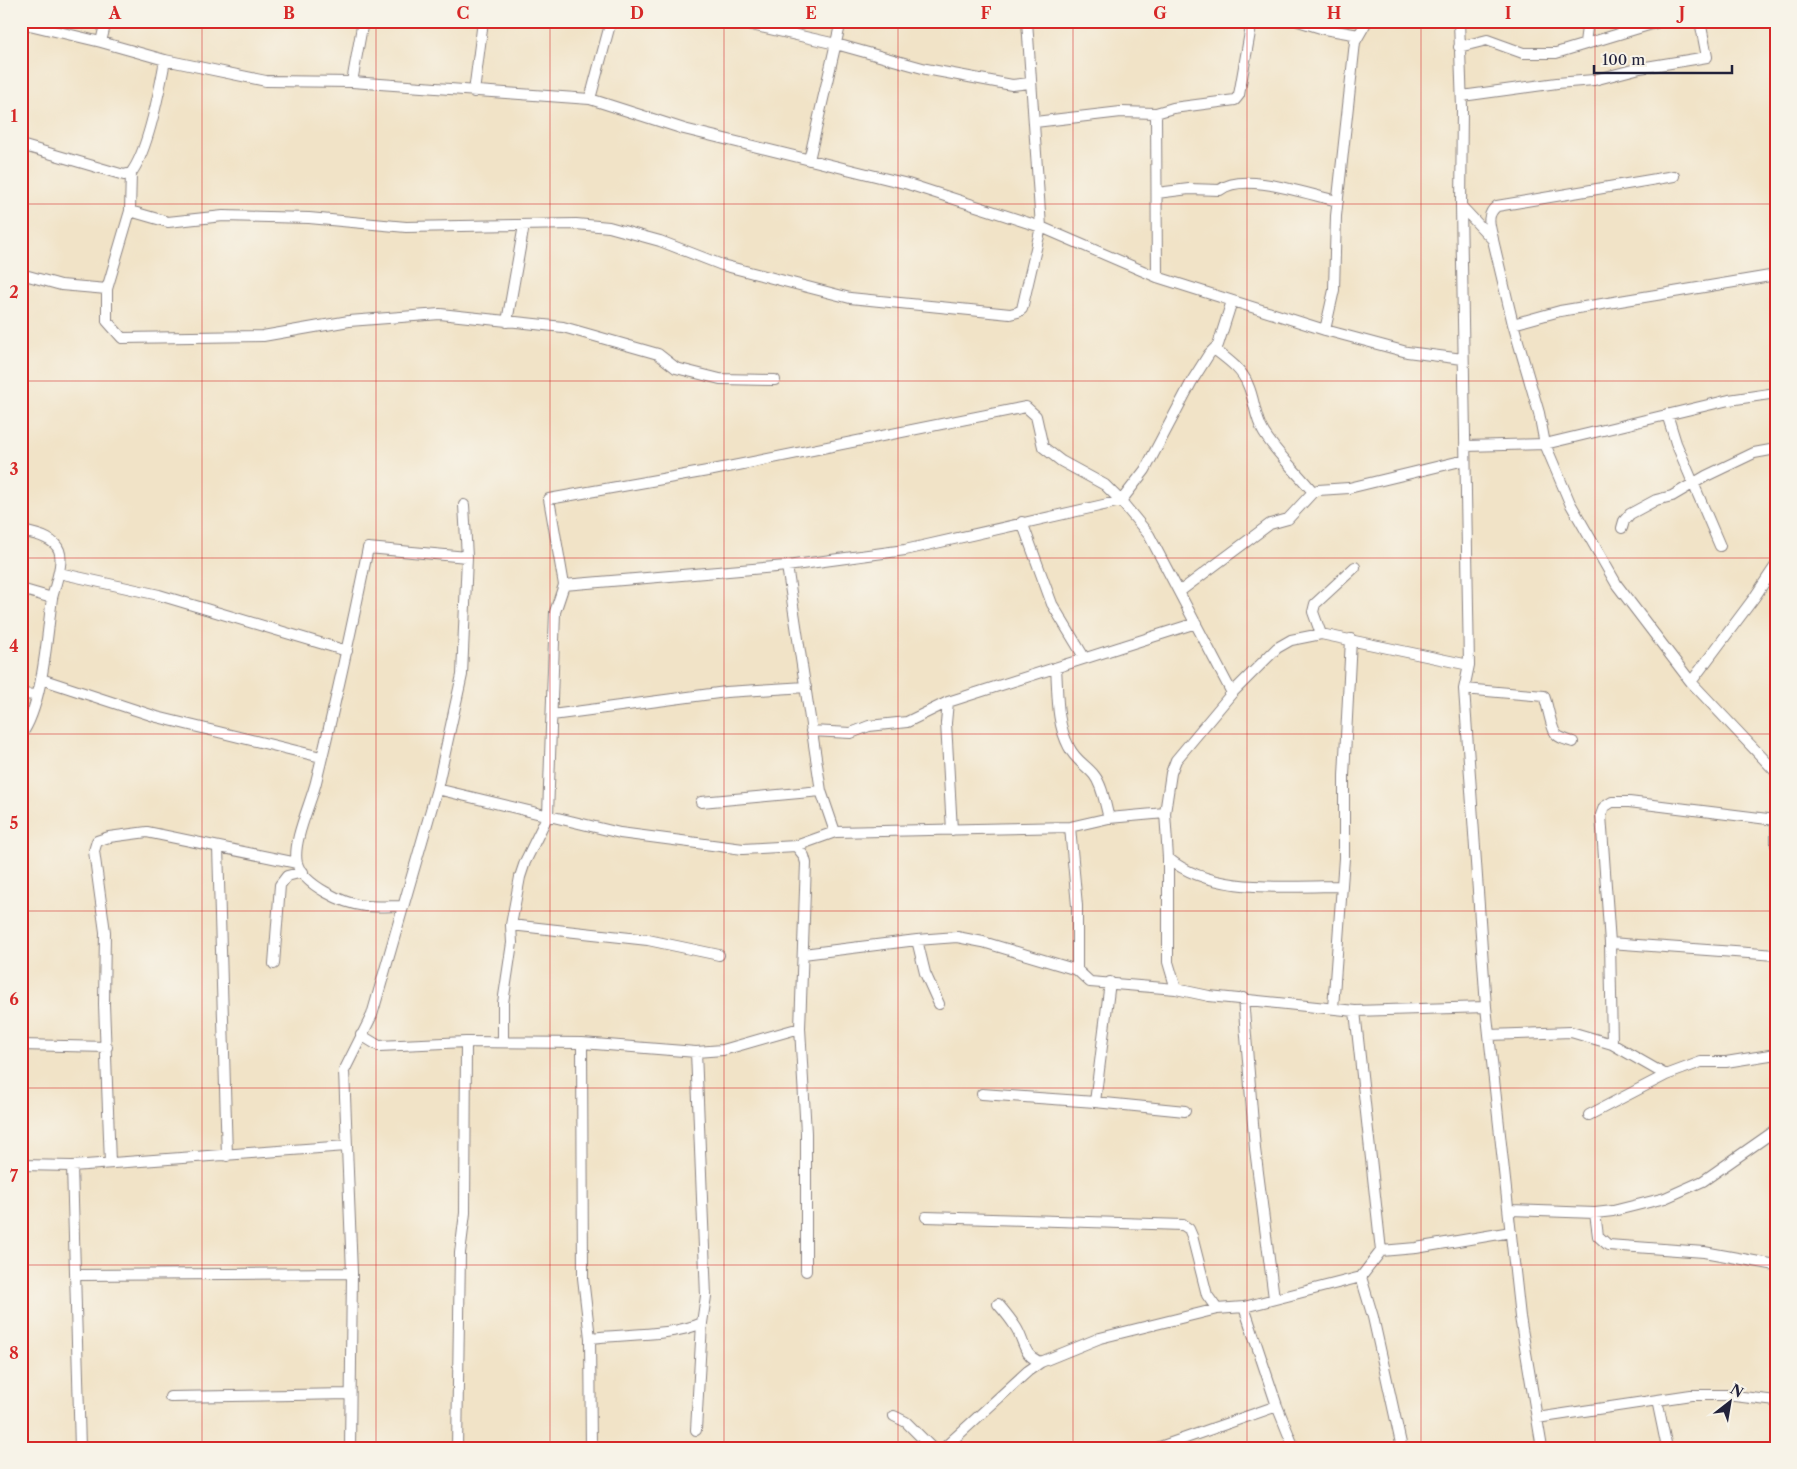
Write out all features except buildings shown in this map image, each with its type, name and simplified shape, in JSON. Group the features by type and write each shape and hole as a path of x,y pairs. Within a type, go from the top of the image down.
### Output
{"street":[{"path":"101,42 106,21"},
{"path":"352,82 363,21"},
{"path":"474,92 483,21"},
{"path":"590,99 611,21"},
{"path":"734,21 836,44 926,69 1012,85 1030,83"},
{"path":"809,160 842,21"},
{"path":"130,211 168,222 223,216 309,218 406,227 576,224 609,227 660,241 722,265 850,298 1010,314 1022,309 1041,228 1027,21"},
{"path":"1035,122 1121,112 1156,113 1173,108 1238,98 1252,21"},
{"path":"1298,21 1359,35"},
{"path":"1325,330 1334,290 1338,201 1355,42 1367,21"},
{"path":"1459,21 1462,96 1461,206 1469,665 1464,689 1486,1007 1510,1210 1510,1232 1520,1317 1542,1448"},
{"path":"1585,42 1588,21"},
{"path":"1459,46 1487,40 1523,53 1556,52 1662,21"},
{"path":"1462,96 1594,80 1640,68 1707,57 1700,21"},
{"path":"21,23 101,42 165,60 266,81 352,82 590,99 684,129 908,184 1041,228 1157,277 1325,330 1407,352 1463,359"},
{"path":"165,60 154,112 138,161 132,173 130,211 107,289 107,321 122,338 263,336 350,321 440,314 563,327 658,354 676,368 720,379 775,380"},
{"path":"1156,113 1157,277"},
{"path":"21,145 124,175 132,173"},
{"path":"1674,176 1497,206 1491,210 1489,216 1493,240 1513,324 1540,413 1545,444 1570,503 1617,586 1691,682 1776,772"},
{"path":"1157,193 1189,189 1220,190 1228,184 1242,182 1281,188 1338,201"},
{"path":"1461,206 1493,240"},
{"path":"507,322 524,225"},
{"path":"21,274 60,285 107,289"},
{"path":"1513,324 1560,311 1776,275"},
{"path":"564,585 787,566 905,550 1121,501 1144,470 1192,381 1218,345 1232,300"},
{"path":"1214,349 1242,374 1249,386 1256,418 1263,431 1276,450 1313,492"},
{"path":"1465,446 1545,444 1729,400 1776,393"},
{"path":"503,1042 503,1003 512,943 511,925 524,862 548,815 555,612 564,585 549,499 713,470 1026,408 1036,416 1043,447 1061,461 1105,485 1149,535 1232,693"},
{"path":"1667,414 1720,546"},
{"path":"1622,528 1624,521 1630,514 1754,454 1776,449"},
{"path":"1179,592 1270,524 1288,519 1313,492 1349,488 1465,460"},
{"path":"350,1448 352,1273 344,1071 372,1015 437,789 462,675 466,557 464,505"},
{"path":"1022,522 1052,604 1084,657"},
{"path":"21,531 49,539 57,544 62,554 52,598 41,680 21,735"},
{"path":"403,906 364,906 348,902 327,893 308,879 300,867 298,844 348,651 368,548 466,557"},
{"path":"1691,682 1754,598 1776,565"},
{"path":"787,566 821,790 835,832"},
{"path":"1321,634 1313,612 1314,604 1355,567"},
{"path":"59,573 159,595 348,651"},
{"path":"21,589 52,598"},
{"path":"811,731 851,733 869,726 907,722 948,702 1196,622"},
{"path":"1176,989 1168,962 1168,858 1165,813 1171,773 1176,760 1232,693 1277,648 1291,640 1321,634 1469,665"},
{"path":"1334,1008 1344,858 1344,776 1351,639"},
{"path":"1056,668 1063,735 1078,761 1098,782 1109,818"},
{"path":"41,680 157,717 321,757"},
{"path":"552,715 726,692 806,687"},
{"path":"1464,689 1544,696 1549,707 1554,730 1558,736 1573,742"},
{"path":"21,694 36,695"},
{"path":"948,702 946,724 952,830"},
{"path":"437,789 620,832 743,849 800,845 835,832 1070,827 1109,818 1165,813"},
{"path":"701,802 821,790"},
{"path":"1612,1044 1610,943 1601,815 1604,807 1612,802 1629,802 1776,820"},
{"path":"1070,827 1078,906 1077,970"},
{"path":"1776,827 1776,845"},
{"path":"110,1163 104,1004 105,932 94,846 97,841 109,836 147,832 218,846 300,867"},
{"path":"800,845 806,863 800,1028 806,1133 806,1271"},
{"path":"218,846 227,1156"},
{"path":"1168,858 1181,869 1201,878 1249,886 1341,886"},
{"path":"274,964 280,885 287,876 300,867"},
{"path":"511,925 648,940 719,955"},
{"path":"803,954 916,940 957,937 983,942 1077,970 1090,982 1110,982 1176,989 1209,996 1355,1010 1486,1007"},
{"path":"916,940 924,973 939,1004"},
{"path":"1610,943 1776,955"},
{"path":"1096,1102 1110,982"},
{"path":"1243,998 1255,1148 1274,1298"},
{"path":"944,1448 987,1406 1040,1362 1100,1338 1217,1309 1244,1307 1361,1277 1381,1251 1355,1010"},
{"path":"361,1035 379,1046 466,1042 582,1043 696,1052 723,1050 800,1028"},
{"path":"1490,1035 1571,1032 1612,1044 1666,1074"},
{"path":"457,1448 460,1253 465,1213 466,1042"},
{"path":"582,1043 583,1278 590,1338 591,1448"},
{"path":"21,1045 107,1047"},
{"path":"696,1052 706,1296 702,1323 696,1430"},
{"path":"1589,1115 1666,1074 1700,1062 1726,1062 1776,1054"},
{"path":"982,1094 1096,1102 1185,1111"},
{"path":"1510,1210 1595,1213 1613,1211 1665,1198 1703,1181 1776,1130"},
{"path":"21,1166 72,1166 346,1146"},
{"path":"72,1166 77,1275 80,1448"},
{"path":"1595,1213 1598,1236 1608,1245 1704,1252 1776,1265"},
{"path":"926,1217 1183,1225 1189,1229 1192,1236 1207,1295 1217,1309"},
{"path":"1381,1251 1416,1248 1510,1232"},
{"path":"77,1275 352,1273"},
{"path":"1361,1277 1373,1317 1402,1448"},
{"path":"998,1304 1016,1326 1024,1349 1031,1359 1040,1362"},
{"path":"1244,1307 1277,1406 1294,1448"},
{"path":"590,1338 620,1334 645,1334 702,1323"},
{"path":"170,1396 350,1394"},
{"path":"1537,1418 1691,1395 1726,1395 1776,1401"},
{"path":"1656,1400 1667,1448"},
{"path":"1157,1448 1277,1406"},
{"path":"894,1416 906,1422 932,1448"}]}
